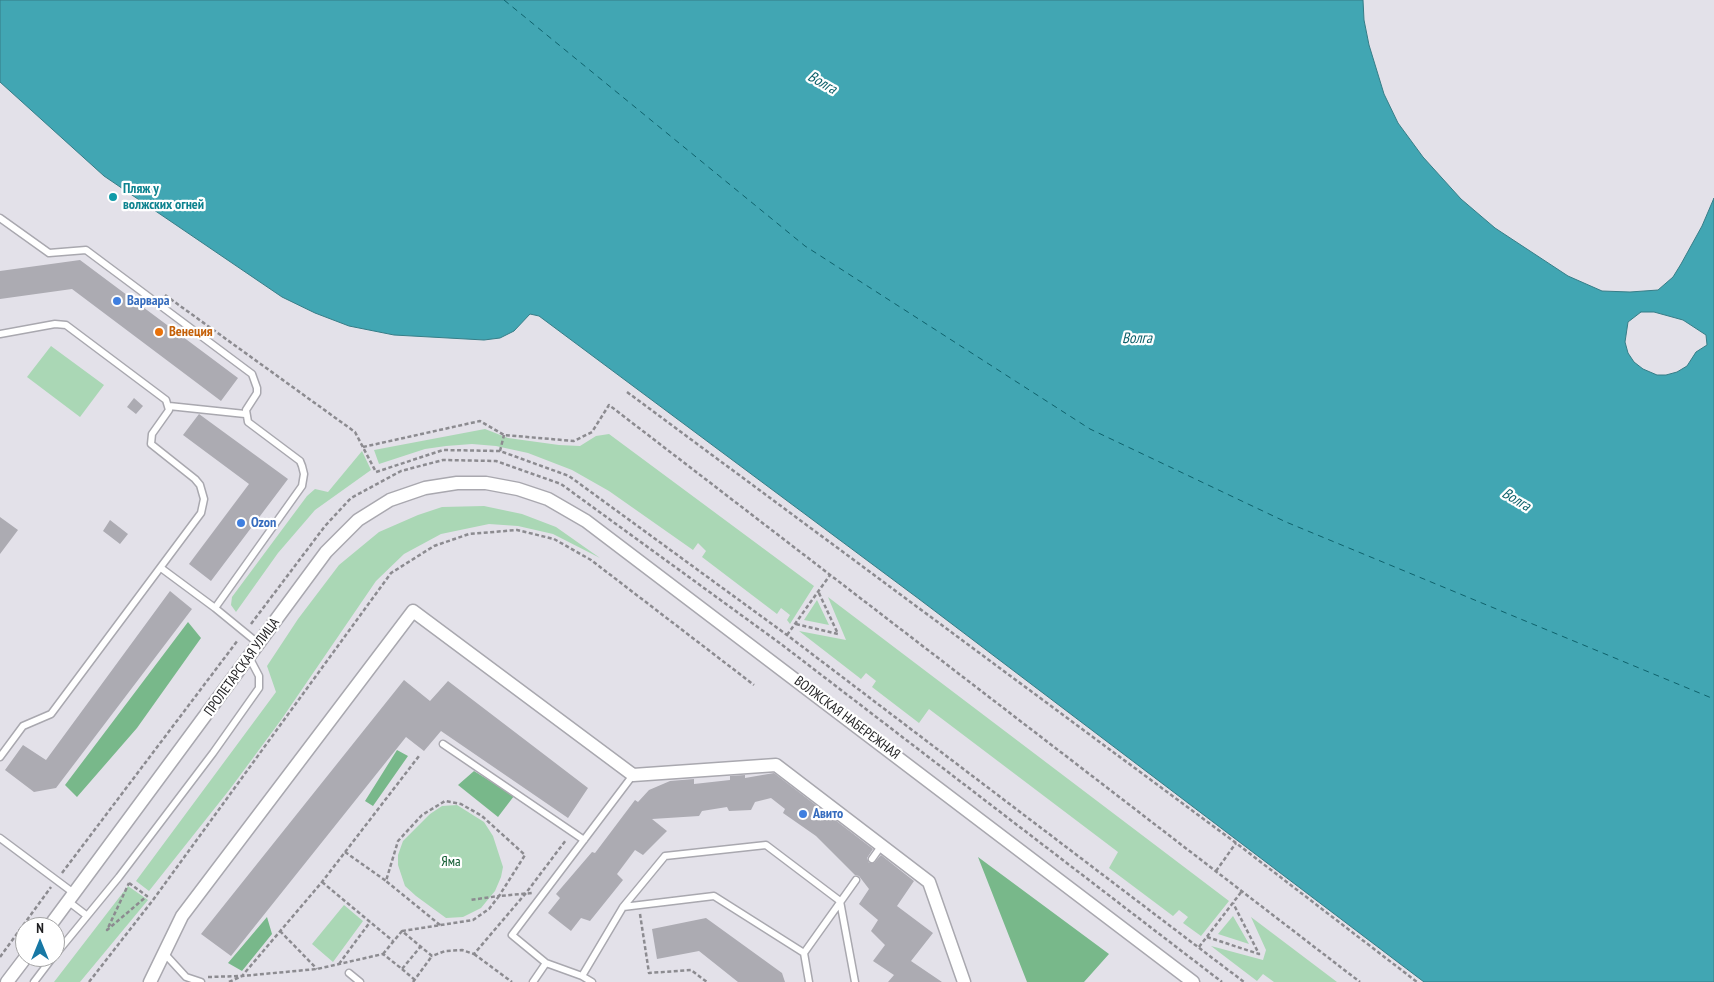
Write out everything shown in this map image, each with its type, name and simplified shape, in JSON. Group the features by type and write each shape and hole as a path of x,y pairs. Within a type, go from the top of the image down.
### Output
{"street":[{"name":"ПРОЛЕТАРСКАЯ УЛИЦА","path":"57,917 326,552 358,520 390,500 425,488 457,482 486,483"},
{"name":"ВОЛЖСКАЯ НАБЕРЕЖНАЯ","path":"486,483 518,489 548,499 586,520 1193,982"},
{"path":"150,982 182,916 413,611 633,775 776,765 928,882 964,982"},
{"path":"7,982 18,967"}],"lane":[{"path":"0,218 49,253 86,250 252,374 257,384 257,393 247,406 245,414 248,422 300,460 304,469 304,481 215,608"},
{"path":"0,334 55,324 66,325 166,400 169,406 167,413 152,434 151,444 197,481 202,490 204,503 201,514 51,714 23,726 0,758"},
{"path":"169,406 245,414"},
{"path":"161,568 259,644"},
{"path":"65,942 119,877 213,753 259,688 259,676 249,657"},
{"path":"443,744 584,840"},
{"path":"592,982 582,976 546,963 512,935 633,775"},
{"path":"0,838 57,879 86,915"},
{"path":"582,976 623,907 665,856 766,845 840,901 855,982"},
{"path":"872,859 882,845"},
{"path":"809,982 804,953 856,880"},
{"path":"623,907 714,896 804,953"},
{"path":"163,952 186,977 201,982"},
{"path":"533,982 546,963"},
{"path":"34,982 46,967"},
{"path":"348,973 360,982"}],"path":[{"path":"164,294 354,432 376,472 443,450 500,451 569,476 788,635 1244,982"},
{"path":"627,392 1236,843 1417,982"},
{"path":"362,447 480,421 504,434 574,441 592,432 610,404 1360,982"},
{"path":"500,451 504,434"},
{"path":"0,957 325,526 351,498 401,471 444,460 496,461 561,484 781,644 1222,982"},
{"path":"89,982 153,900 391,572 434,546 469,534 517,530 554,539 592,560 754,685"},
{"path":"788,635 830,574"},
{"path":"796,624 838,634 818,591"},
{"path":"229,982 242,976 322,882 419,756"},
{"path":"186,977 242,976 317,969 383,954 402,931 473,920 489,909 525,855 482,816 462,804 445,801 422,815 398,841 386,881"},
{"path":"474,954 526,893 572,832"},
{"path":"1216,871 1236,843"},
{"path":"345,852 386,881 440,925"},
{"path":"322,882 393,941"},
{"path":"129,883 147,896 114,924 107,930 129,883"},
{"path":"1198,948 1242,891"},
{"path":"470,900 544,892"},
{"path":"1207,937 1259,954 1233,903"},
{"path":"639,905 650,973 691,970 707,982"},
{"path":"338,964 370,922"},
{"path":"280,931 317,969"},
{"path":"402,931 432,956"},
{"path":"402,969 420,946"},
{"path":"383,954 414,981 432,956 444,951 462,950 474,954 512,982"}],"green space":[{"path":"51,346 104,385 80,417 27,377"},
{"path":"485,429 508,438 580,446 596,436 609,434 814,586 790,624 787,620 790,615 781,608 777,614 702,557 706,551 698,543 693,550 609,491 572,470 528,453 496,446 472,444 425,449 379,464 374,450"},
{"path":"362,451 371,470 315,510 278,553 236,612 231,605 232,597 307,496 315,489 328,492"},
{"path":"484,506 522,514 556,527 600,558 553,534 518,526 489,524 441,534 404,554 376,581 281,720 230,789 149,891 136,881 276,692 267,666 298,619 339,565 379,532 418,515 442,507"},
{"path":"828,597 1229,901 1201,936 1183,923 1188,917 1179,910 1173,916 1109,868 1118,852 929,709 919,723 872,687 876,681 866,673 861,679 799,631 846,640"},
{"path":"817,600 829,625 804,620"},
{"path":"188,622 201,638 137,728 77,797 65,785"},
{"path":"397,750 408,756 373,806 365,801"},
{"path":"474,771 514,796 498,817 458,785"},
{"name":"Яма","path":"457,805 484,822 493,836 503,867 495,891 481,908 463,917 446,918 405,886 398,865 398,855 403,841 430,814 442,806"},
{"path":"978,857 1109,954 1084,982 1027,982"},
{"path":"128,886 148,900 80,982 54,982"},
{"path":"344,905 363,921 333,962 312,944"},
{"path":"1233,916 1249,944 1218,934"},
{"path":"267,917 272,934 242,971 228,963"},
{"path":"1251,917 1337,982 1274,982 1263,974 1257,981 1211,946 1263,960 1266,950"}],"water":[{"name":"Волга","path":"0,0 1363,0 1364,20 1369,45 1384,94 1398,123 1423,157 1461,199 1495,228 1568,276 1602,291 1658,290 1673,277 1681,264 1702,226 1714,198 1714,982 1424,982 919,599 539,316 530,314 514,331 500,338 484,340 394,335 349,326 315,313 282,297 104,176 0,82","holes":["1641,312 1654,312 1683,320 1706,335 1707,345 1696,352 1687,366 1677,372 1657,375 1643,369 1634,362 1628,353 1625,342 1628,322"]}],"building":[{"path":"80,260 238,378 221,401 72,289 0,299 0,271"},
{"path":"134,398 143,406 136,414 127,407"},
{"path":"199,414 288,479 211,581 189,564 249,484 183,435"},
{"path":"0,517 18,530 0,554"},
{"path":"110,520 128,534 120,544 103,531"},
{"path":"170,591 192,609 56,788 34,792 5,770 23,745 46,760"},
{"path":"404,680 430,701 448,681 588,788 568,818 441,731 424,751 406,737 231,956 201,934"},
{"path":"774,773 873,849 867,858 869,863 874,863 881,855 914,881 897,906 933,933 911,961 942,982 888,982 894,975 873,961 885,945 871,931 878,920 859,904 869,889 859,876 855,875 816,836 783,813 785,809 771,798 755,802 751,810 729,811 727,807 702,811 699,816 652,819 667,831 643,855 635,850 617,874 623,880 590,921 581,918 571,931 548,913 560,898 556,894 592,852 595,853 635,800 638,802 649,790 670,781 694,779 694,784 730,780 730,776 745,775 745,778"},
{"path":"706,918 782,973 785,982 738,982 699,951 657,959 652,929"}],"ferry route":[{"path":"504,0 805,246 1090,429 1286,522 1714,699"}],"place":[{"name":"Пляж у волжских огней","path":"113,197"},
{"name":"Варвара","path":"117,301"},
{"name":"Венеция","path":"159,332"},
{"name":"Ozon","path":"241,523"},
{"name":"Авито","path":"803,814"}]}
